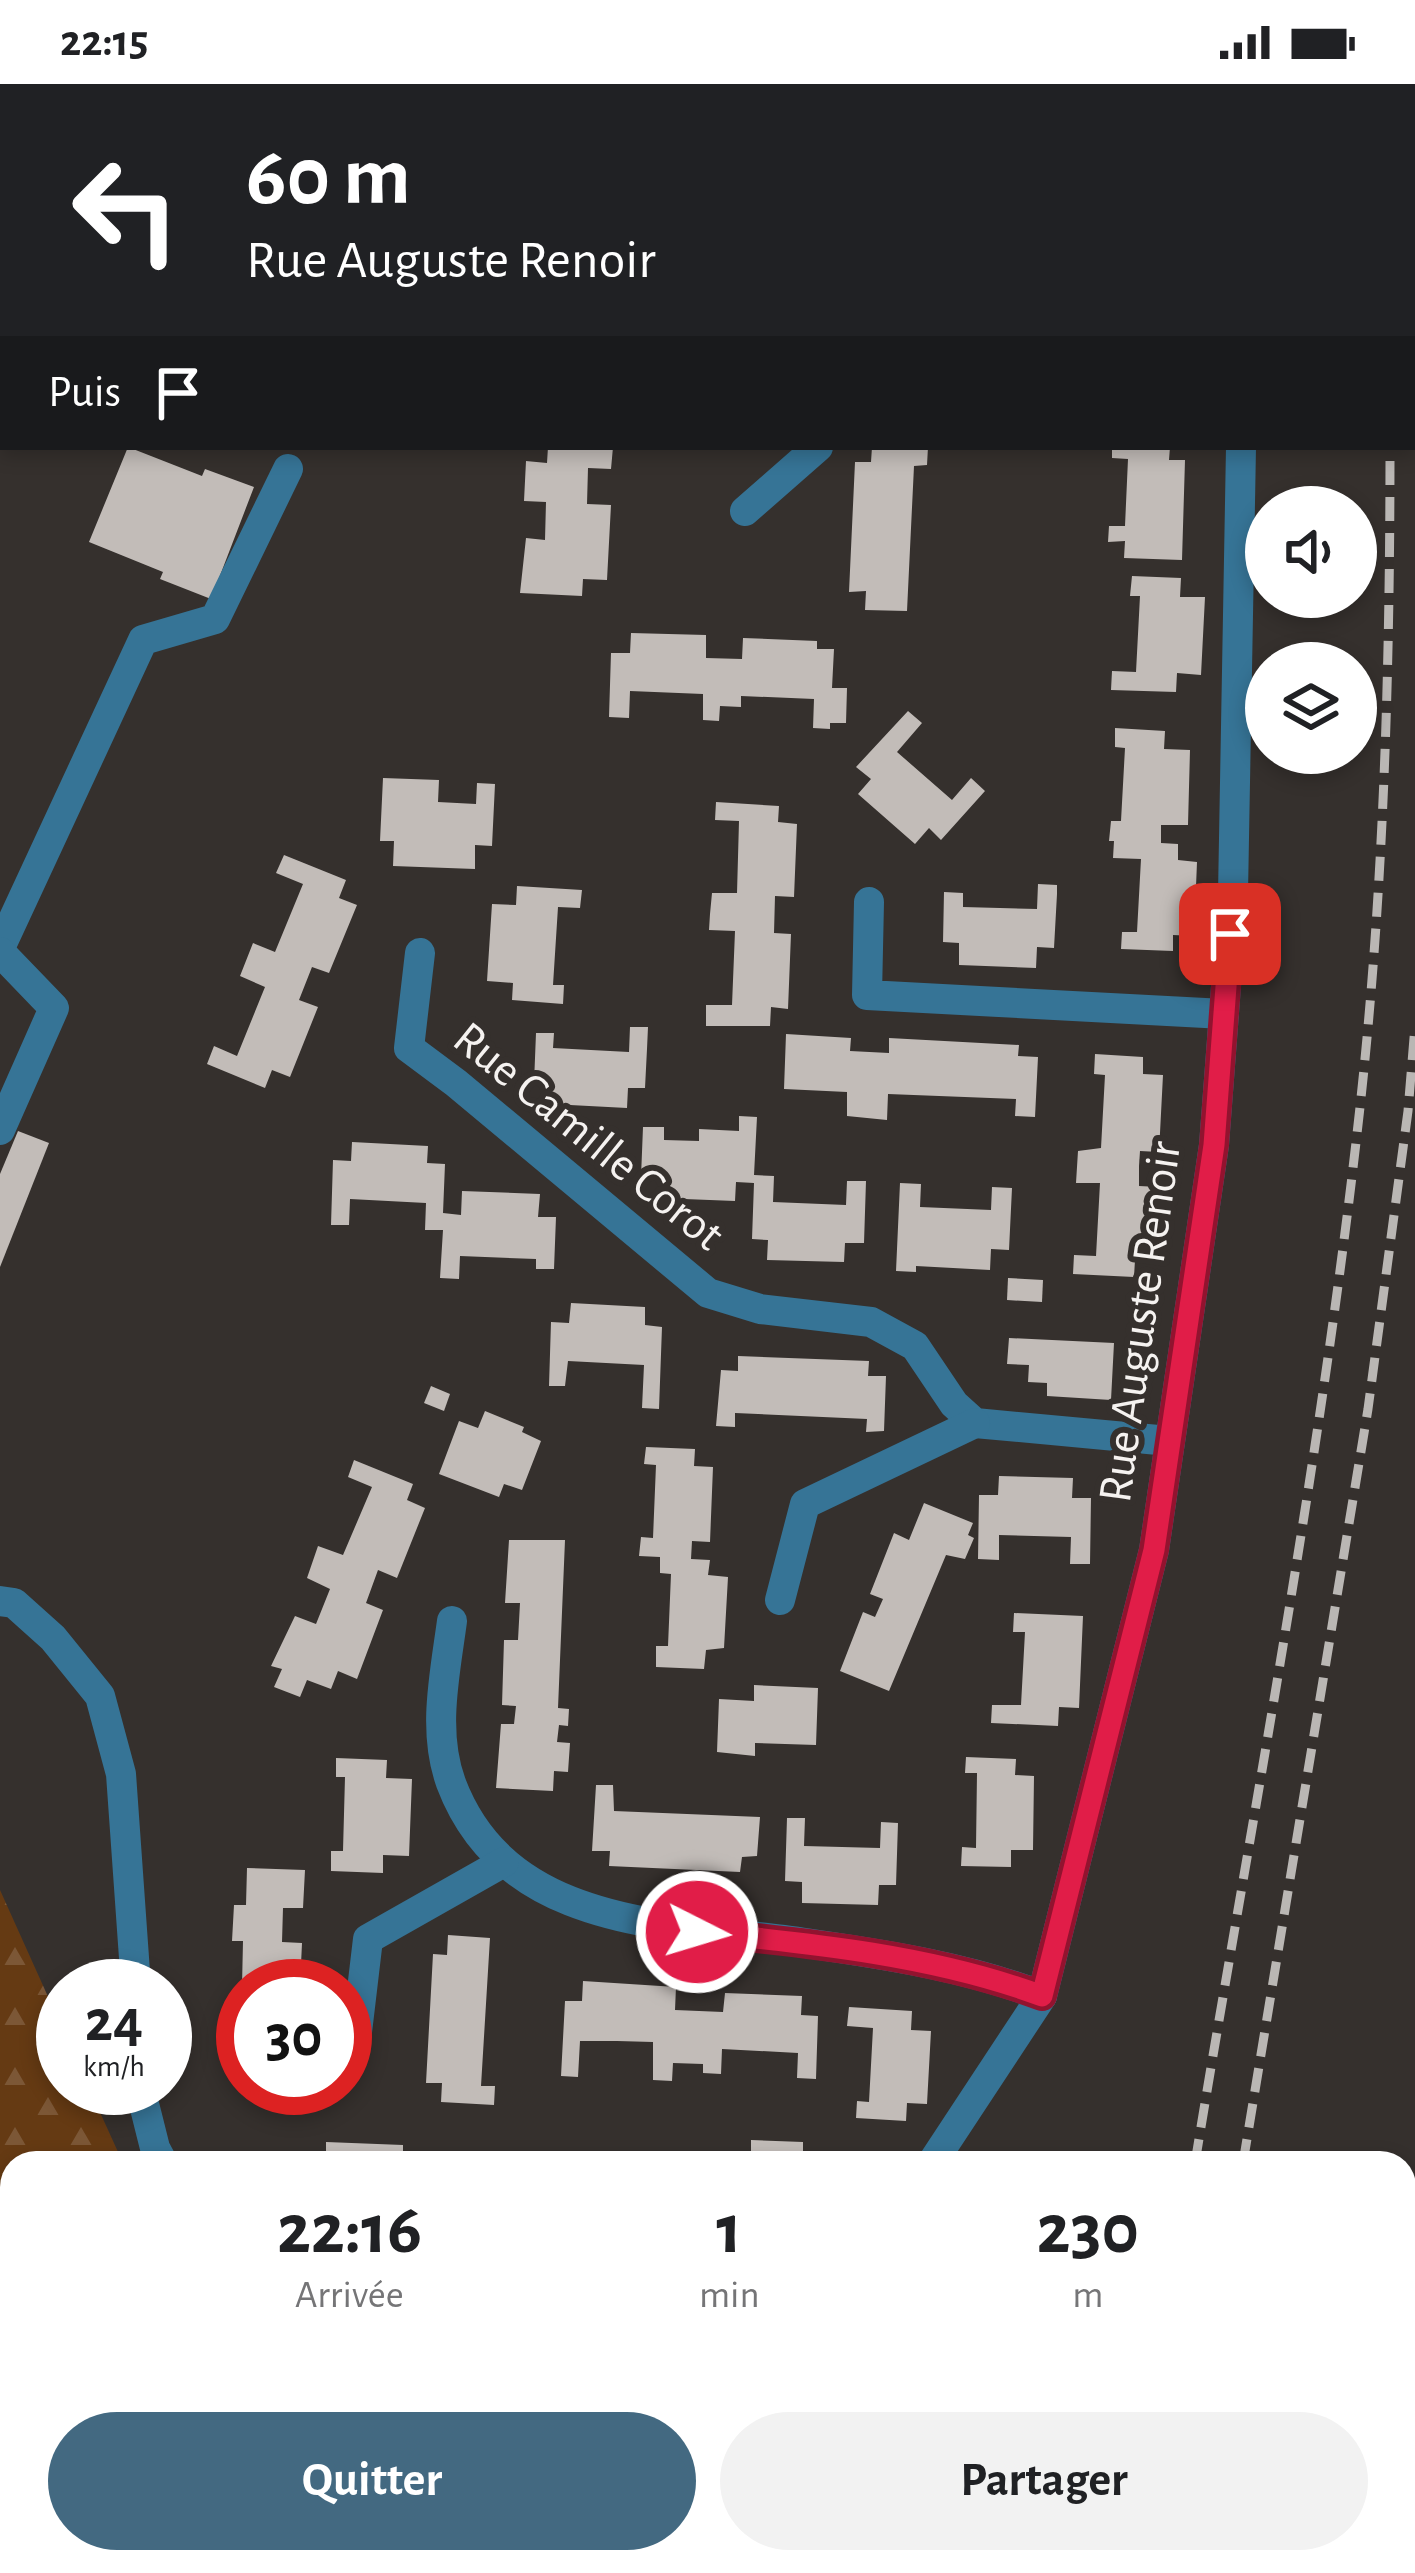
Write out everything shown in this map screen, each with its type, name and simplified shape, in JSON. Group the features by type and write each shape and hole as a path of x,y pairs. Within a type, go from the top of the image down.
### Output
{"street":[{"path":"745,511 815,450"},
{"name":"Rue Auguste Renoir","path":"940,2151 1042,1996 1154,1550 1214,1145 1233,894 1241,450"},
{"path":"0,1130 54,1009 0,950 143,640 215,619 288,469"},
{"path":"868,902 867,995 1224,1013"},
{"name":"Rue Camille Corot","path":"420,953 409,1048 708,1293 760,1309 871,1322 915,1346 953,1404 975,1423"},
{"path":"780,1600 805,1504 975,1423 1169,1441"},
{"path":"0,1600 14,1603 53,1638 100,1696 121,1774 134,1959"},
{"path":"452,1621 439,1717 451,1783 487,1845 519,1877 594,1910 697,1932 810,1943 1002,1981 1042,1996"},
{"path":"366,1959 368,1939 504,1862"},
{"path":"147,2115 157,2151"}],"green space":[{"path":"0,1890 36,1970 36,2115 101,2115 118,2151 0,2151"}],"building":[{"path":"127,450 202,476 205,469 254,487 211,599 160,579 163,572 89,542"},
{"path":"548,450 613,450 611,469 588,468 587,504 611,505 607,580 583,579 582,596 520,593 526,538 545,540 546,502 524,501 526,461 547,463"},
{"path":"872,450 928,450 927,465 914,466 907,611 865,610 866,591 849,592 855,462 871,462"},
{"path":"1112,450 1170,450 1169,460 1185,460 1182,560 1124,558 1125,541 1108,542 1109,526 1125,526 1128,459 1112,458"},
{"path":"1132,576 1181,578 1180,597 1205,597 1201,675 1177,673 1176,692 1111,690 1112,671 1136,672 1140,596 1130,596"},
{"path":"631,633 706,635 706,658 742,659 743,638 817,641 817,649 834,649 832,688 847,688 846,723 813,728 814,699 741,696 741,707 720,706 719,721 703,720 703,694 630,691 629,718 609,717 611,653 630,653"},
{"path":"908,711 922,723 897,752 952,800 971,778 985,791 941,840 929,828 915,844 858,794 871,779 856,767"},
{"path":"1115,728 1165,731 1164,749 1190,750 1188,825 1161,825 1161,843 1178,844 1178,860 1197,862 1194,936 1173,935 1173,951 1121,949 1122,932 1137,932 1141,859 1113,858 1114,841 1109,841 1111,821 1121,821 1125,748 1115,747"},
{"path":"383,778 439,780 438,802 476,804 477,783 495,784 492,846 475,845 475,869 393,866 394,841 380,841"},
{"path":"716,802 779,806 778,822 797,824 794,897 775,896 774,933 791,934 788,1009 771,1007 770,1026 706,1026 706,1005 732,1005 735,931 709,930 712,893 737,893 739,821 715,820"},
{"path":"284,855 346,880 339,898 357,905 329,973 312,967 299,1000 318,1007 290,1077 272,1070 265,1088 207,1064 214,1046 237,1056 265,987 240,976 253,943 275,952 303,884 276,873"},
{"path":"1038,884 1057,885 1057,894 1054,948 1037,947 1036,968 959,965 959,943 943,942 944,892 963,893 963,907 1037,909"},
{"path":"517,886 582,890 580,908 558,907 553,985 564,985 563,1004 512,1000 513,983 487,981 492,904 516,905"},
{"path":"630,1027 648,1027 645,1088 628,1088 627,1108 551,1104 552,1084 534,1083 536,1033 554,1033 553,1048 629,1052"},
{"path":"786,1034 851,1038 850,1051 889,1053 889,1038 1019,1045 1018,1056 1038,1057 1035,1117 1015,1116 1016,1099 888,1094 887,1120 847,1116 847,1092 784,1089"},
{"path":"1095,1054 1143,1057 1143,1074 1163,1075 1159,1152 1140,1151 1139,1166 1139,1186 1159,1187 1155,1260 1135,1260 1134,1277 1073,1274 1074,1255 1096,1256 1100,1183 1076,1183 1078,1151 1101,1148 1105,1075 1094,1074"},
{"path":"739,1116 757,1117 754,1175 774,1176 773,1202 846,1205 847,1181 866,1181 864,1243 845,1243 844,1262 767,1260 768,1240 752,1239 754,1183 736,1182 735,1201 659,1198 659,1177 641,1177 643,1127 664,1127 664,1140 699,1141 699,1129 739,1131"},
{"path":"18,1131 49,1143 0,1267 0,1174"},
{"path":"352,1142 428,1146 427,1163 445,1164 443,1213 461,1215 462,1191 540,1194 538,1217 556,1217 554,1269 536,1269 536,1259 460,1256 459,1279 440,1278 443,1230 425,1230 426,1203 350,1199 349,1225 331,1225 333,1160 351,1161"},
{"path":"900,1183 921,1184 920,1207 991,1210 992,1187 1012,1188 1009,1250 991,1249 990,1270 916,1266 916,1272 896,1271"},
{"path":"1008,1278 1043,1280 1042,1302 1007,1300"},
{"path":"571,1303 645,1307 645,1325 662,1327 659,1409 642,1408 644,1365 568,1361 565,1386 549,1386 551,1322 569,1323"},
{"path":"1009,1338 1114,1343 1111,1400 1047,1396 1047,1383 1028,1382 1029,1365 1007,1364"},
{"path":"738,1356 869,1361 868,1376 886,1376 884,1431 866,1432 867,1419 735,1413 735,1427 716,1426 721,1370 738,1371"},
{"path":"431,1386 450,1394 444,1411 424,1403"},
{"path":"485,1411 524,1427 522,1432 541,1441 522,1490 504,1484 499,1497 439,1474 459,1421 478,1428"},
{"path":"646,1447 695,1449 694,1466 713,1467 710,1542 692,1541 691,1559 710,1560 708,1575 728,1577 724,1648 706,1650 704,1669 656,1667 656,1646 668,1646 671,1574 660,1573 660,1557 639,1556 641,1537 653,1538 656,1465 644,1464"},
{"path":"354,1460 413,1484 407,1500 425,1508 397,1578 378,1570 366,1603 383,1610 357,1679 338,1671 331,1689 307,1680 300,1697 274,1687 282,1669 271,1666 295,1616 316,1624 330,1589 307,1578 318,1546 343,1555 372,1487 348,1477"},
{"path":"999,1476 1073,1478 1072,1498 1091,1498 1090,1564 1070,1564 1071,1537 999,1535 999,1560 978,1559 979,1495 998,1495"},
{"path":"924,1503 973,1523 968,1535 974,1538 965,1559 946,1555 889,1691 840,1671 863,1612 875,1617 883,1599 870,1594 894,1533 909,1540"},
{"path":"509,1540 565,1540 558,1708 569,1709 568,1726 559,1725 557,1742 570,1743 568,1772 554,1771 553,1791 496,1788 501,1724 514,1724 516,1706 502,1705 504,1640 518,1640 520,1603 505,1603"},
{"path":"1014,1613 1083,1616 1079,1708 1059,1707 1058,1726 991,1723 992,1705 1021,1705 1025,1632 1013,1632"},
{"path":"754,1685 818,1688 816,1745 755,1743 755,1756 717,1752 719,1699 754,1701"},
{"path":"966,1757 1016,1759 1015,1775 1034,1776 1033,1850 1011,1850 1011,1867 961,1866 962,1847 976,1848 977,1773 965,1773"},
{"path":"336,1758 387,1760 386,1778 412,1779 409,1856 383,1855 383,1873 331,1871 331,1851 343,1851 345,1777 336,1777"},
{"path":"596,1785 613,1785 614,1811 760,1817 757,1856 742,1857 740,1872 609,1866 610,1851 592,1851"},
{"path":"787,1818 805,1818 804,1846 880,1848 881,1822 898,1823 896,1885 879,1885 878,1905 802,1903 802,1882 785,1881"},
{"path":"247,1868 305,1870 303,1908 283,1908 282,1942 302,1943 301,1959 243,1959 243,1941 232,1941 234,1905 246,1905"},
{"path":"448,1935 490,1938 481,2086 495,2086 494,2105 441,2102 442,2083 426,2083 433,1954 447,1955"},
{"path":"583,1981 676,1987 675,2010 723,2012 725,1993 802,1996 801,2015 818,2016 816,2079 797,2078 798,2053 722,2049 721,2074 703,2073 703,2064 673,2063 672,2081 653,2080 653,2042 617,2041 580,2041 578,2077 561,2076 565,2001 582,2001"},
{"path":"849,2007 912,2011 911,2030 931,2031 927,2104 907,2103 906,2121 856,2118 857,2101 869,2102 873,2028 847,2026"},
{"path":"751,2140 803,2142 803,2151 751,2151"},
{"path":"326,2142 403,2145 403,2151 326,2151"}],"railway":[{"path":"1197,2151 1306,1504 1360,1107 1384,777 1390,450"},
{"path":"1245,2151 1368,1409 1415,1026"}],"route":[{"path":"697,1932 810,1943 1002,1981 1042,1996 1154,1550 1214,1145 1230,934"}]}
